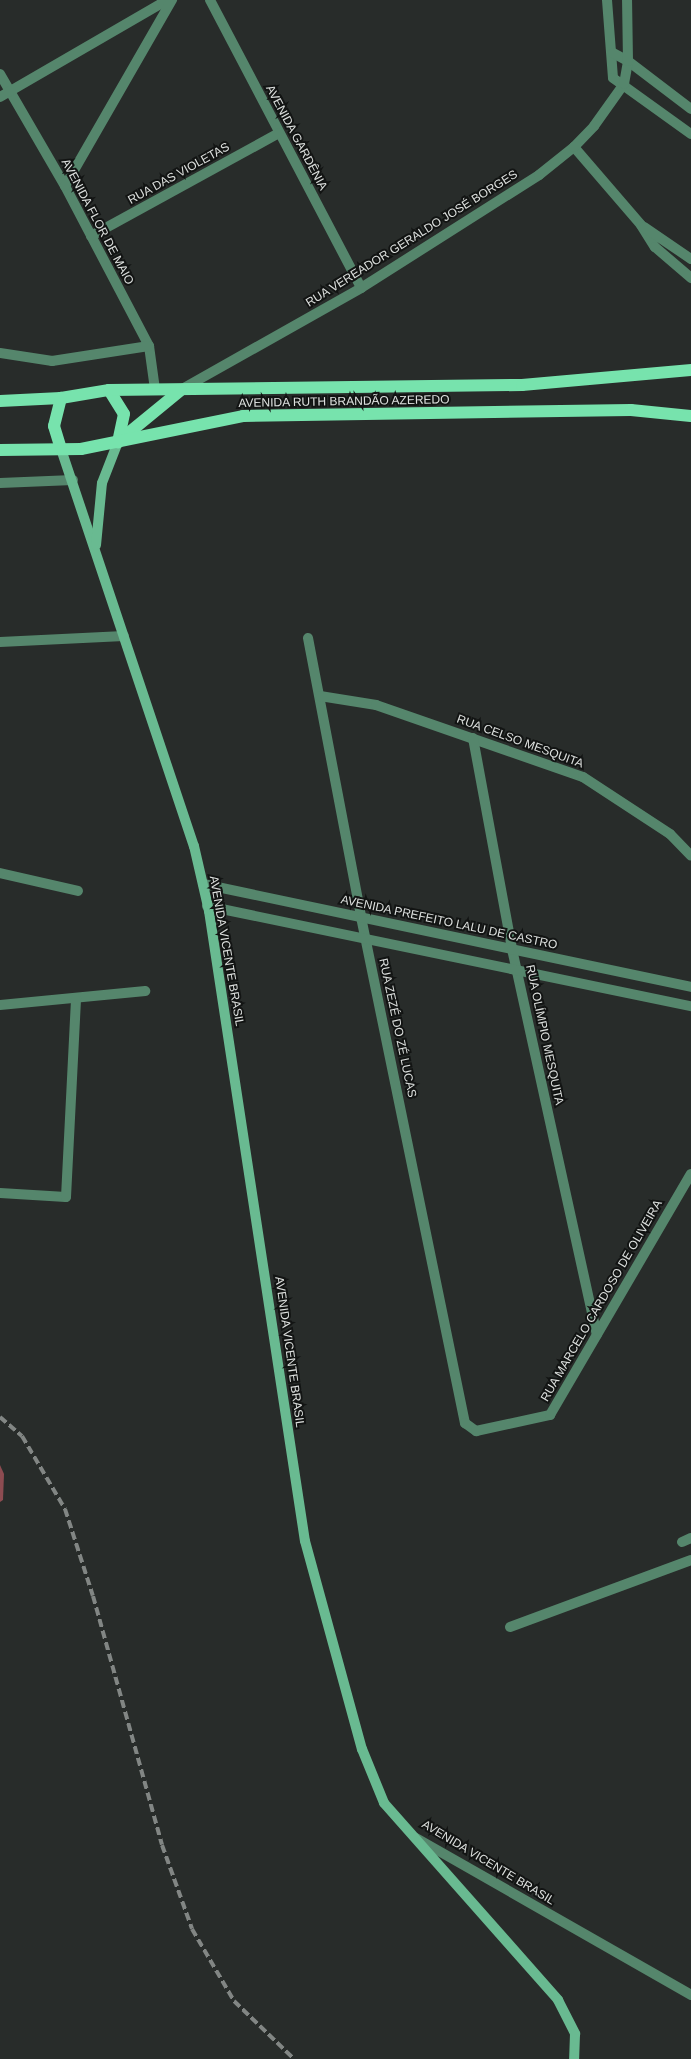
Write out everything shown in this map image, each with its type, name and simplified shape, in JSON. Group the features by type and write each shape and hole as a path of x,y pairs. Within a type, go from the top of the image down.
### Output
{"main road":[{"name":"AVENIDA RUTH BRANDÃO AZEREDO","path":"0,401 61,398 109,390 522,385 691,370"},
{"path":"109,390 124,414 118,442"},
{"path":"118,442 181,390"},
{"path":"61,398 54,426 61,449"},
{"name":"AVENIDA RUTH BRANDÃO AZEREDO","path":"0,450 81,449 242,416 631,410 691,416"}],"street":[{"path":"0,97 168,0"},
{"path":"65,186 172,0"},
{"name":"AVENIDA GARDÊNIA","path":"210,0 361,288"},
{"path":"607,0 613,53 613,102"},
{"path":"624,84 628,61 627,0"},
{"path":"613,53 628,61 691,109"},
{"name":"AVENIDA FLOR DE MAIO","path":"0,74 65,186 149,346 155,389"},
{"path":"613,78 624,84 691,134"},
{"name":"RUA VEREADOR GERALDO JOSÉ BORGES","path":"181,390 361,288 539,176 574,147 613,102 624,84"},
{"name":"RUA DAS VIOLETAS","path":"91,236 279,133"},
{"path":"574,147 641,225 655,247 691,278"},
{"path":"641,225 691,259"},
{"path":"0,353 52,362 149,346"},
{"name":"AVENIDA VICENTE BRASIL","path":"95,549 102,483 118,442"},
{"name":"AVENIDA VICENTE BRASIL","path":"61,449 73,480 194,846 208,906 305,1541 362,1749 384,1803 416,1838 691,1995"},
{"path":"0,483 73,480"},
{"path":"0,642 124,636"},
{"name":"RUA ZEZÉ DO ZÉ LUCAS","path":"308,638 365,938 465,1423"},
{"name":"RUA CELSO MESQUITA","path":"320,696 376,705 583,777 670,834 691,856"},
{"name":"RUA OLÍMPIO MESQUITA","path":"473,738 512,949 597,1335"},
{"path":"0,873 78,891"},
{"name":"AVENIDA PREFEITO LALU DE CASTRO","path":"203,884 691,987"},
{"path":"208,906 691,1006"},
{"path":"0,1005 146,991"},
{"path":"0,1193 66,1198 76,998"},
{"name":"RUA MARCELO CARDOSO DE OLIVEIRA","path":"465,1423 476,1431 550,1415 691,1174"},
{"path":"510,1627 691,1560"},
{"path":"416,1838 558,2000 575,2034 574,2059"}],"shaded area":[{"path":"0,1465 4,1474 3,1500 0,1502"}],"railway":[{"path":"0,1417 22,1436 65,1509 93,1596 162,1845 192,1929 234,2001 294,2059"}]}
